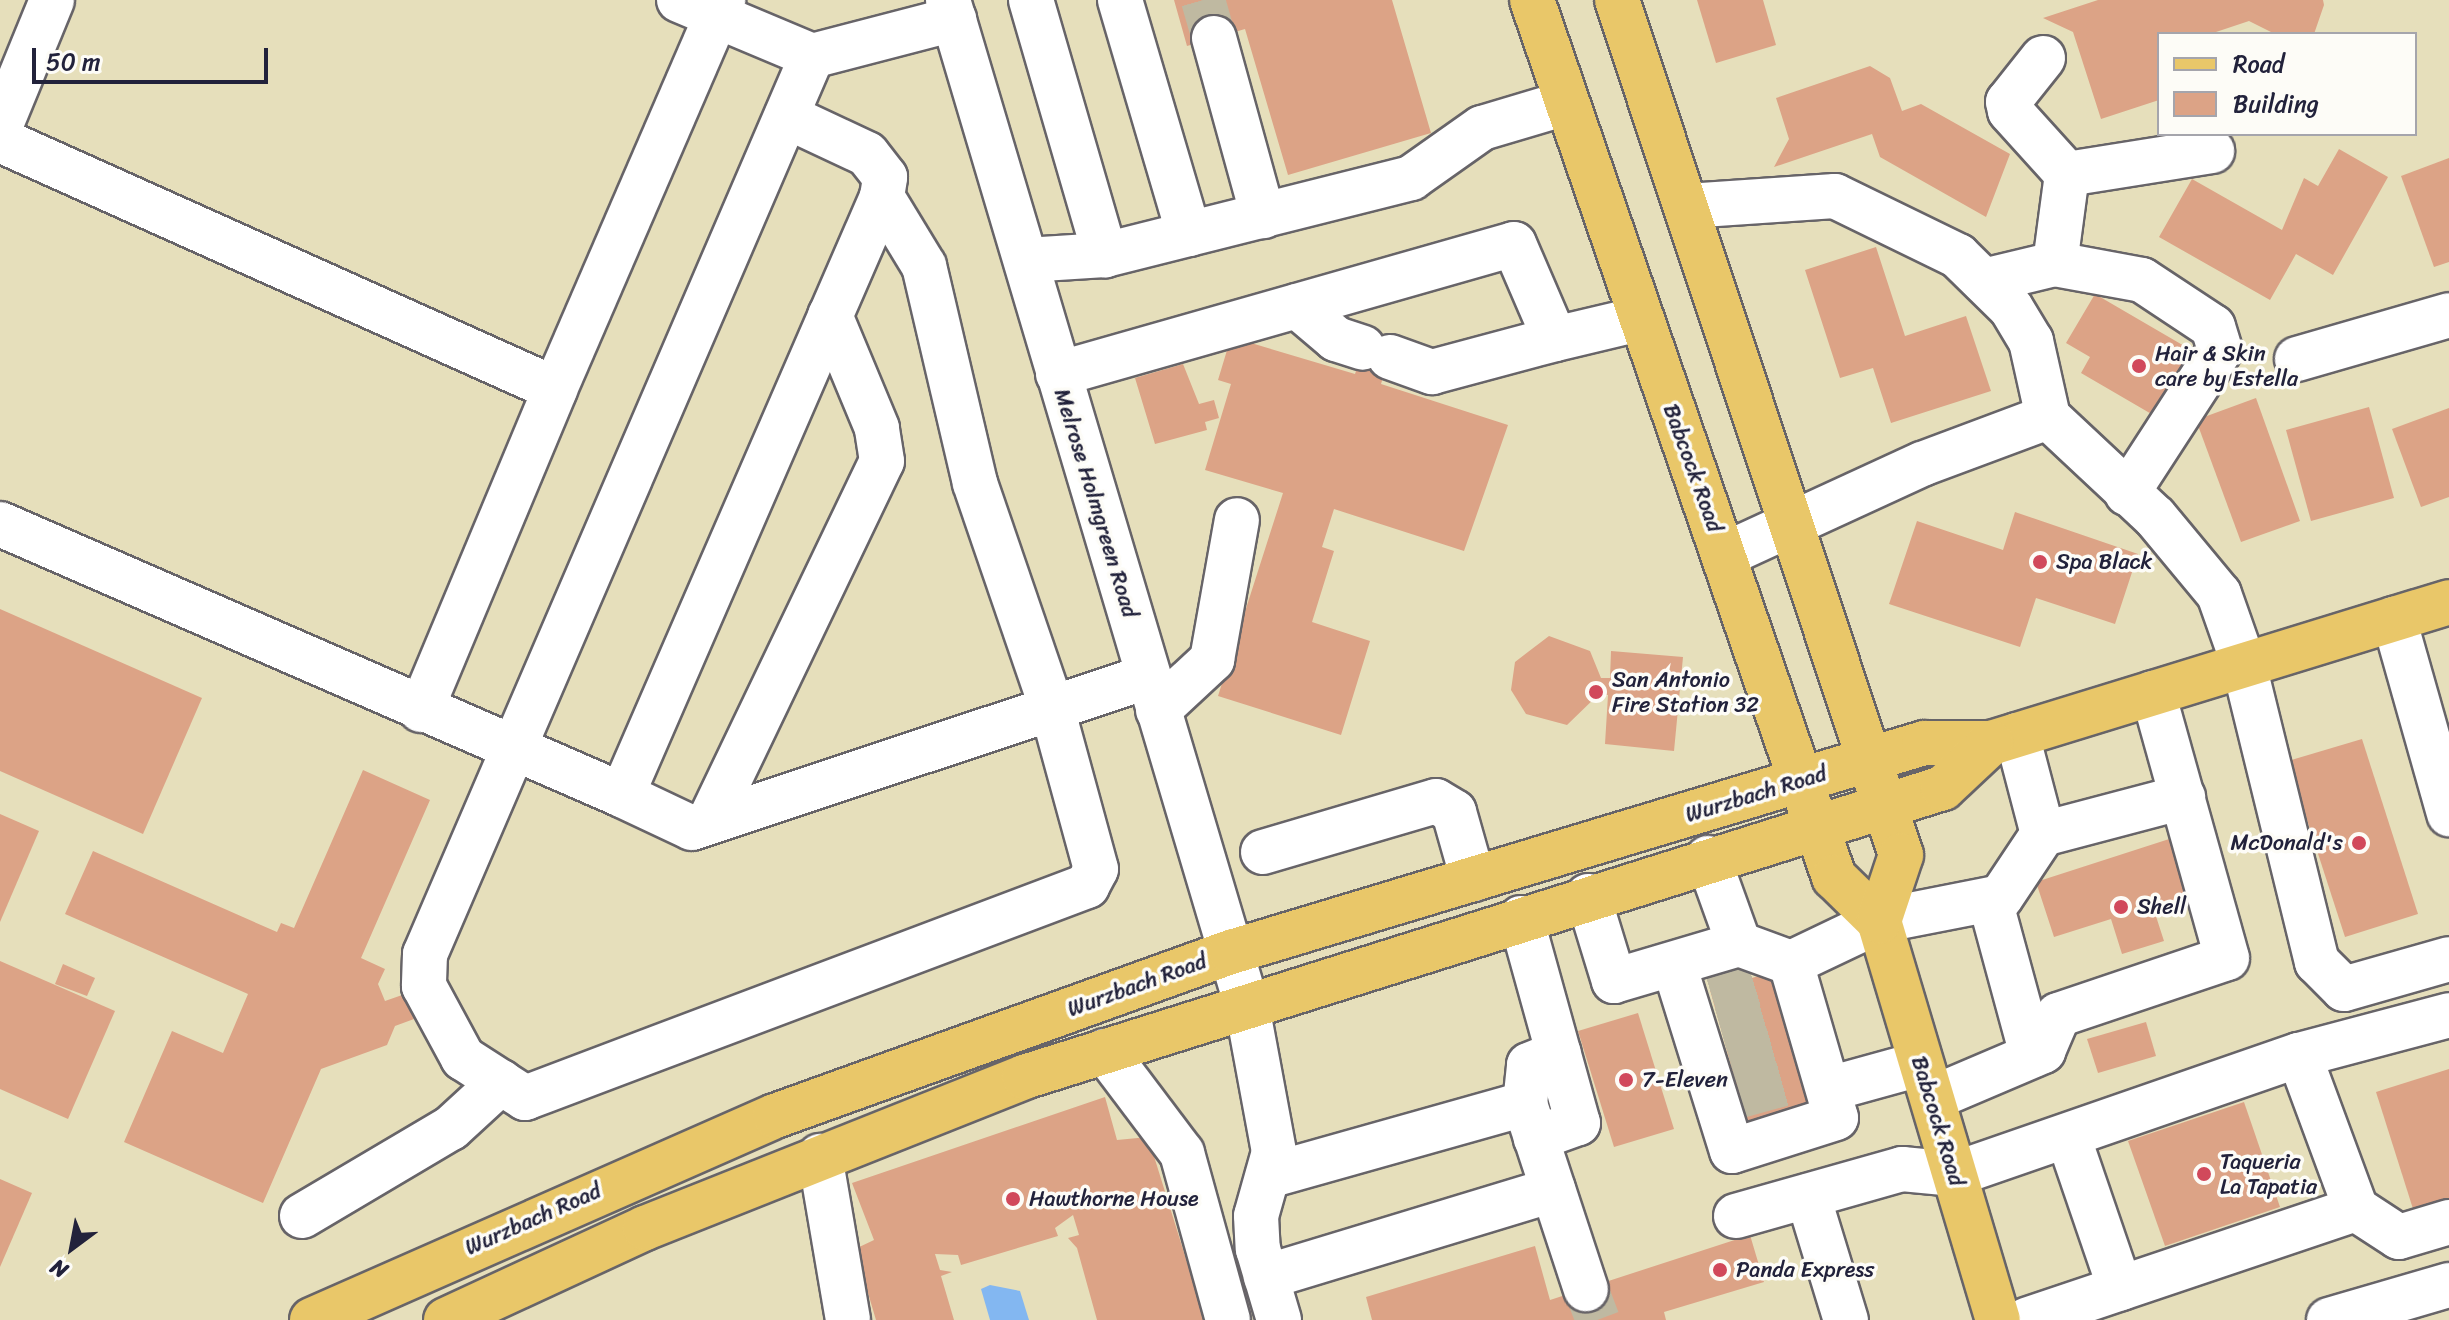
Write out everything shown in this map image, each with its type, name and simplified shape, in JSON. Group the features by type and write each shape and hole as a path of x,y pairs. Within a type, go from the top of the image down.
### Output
{"main road":[{"name":"Babcock Road","path":"1532,0 1639,319 1803,780 1834,877 1879,921 1998,1320"},
{"path":"1617,0 1873,759 1901,855 1879,921"},
{"name":"Wurzbach Road","path":"312,1320 775,1116 1231,952 1924,743 2004,739 2449,602"},
{"name":"Wurzbach Road","path":"465,1316 820,1156 1105,1051 1708,858 1943,788 2004,739"}],"street":[{"path":"1031,0 1105,255"},
{"path":"1120,0 1189,234"},
{"path":"421,710 555,389 706,5 812,56 951,10"},
{"path":"0,127 41,10"},
{"name":"Melrose Holmgreen Road","path":"951,10 1247,1006 1271,1116 1262,1196 1266,1277 1279,1320"},
{"path":"1214,38 1263,216"},
{"path":"513,1090 463,1058 424,986 425,954 494,782 516,752 812,56"},
{"path":"2043,58 2008,102 2010,111 2067,174 2055,264"},
{"path":"1026,260 1105,255 1411,178 1482,128 1566,103"},
{"path":"622,795 882,197 885,177 867,154 786,116"},
{"path":"0,140 555,389"},
{"path":"2067,174 2212,151"},
{"path":"1687,206 1835,196 1958,256 1984,281 2031,341 2048,417 2127,493 2219,594 2244,665 2317,962 2344,989 2449,959"},
{"path":"302,1216 513,1090 1087,886 1096,869 1052,708 975,483 924,266 882,197"},
{"path":"1058,374 1514,244 1555,339"},
{"path":"1984,281 2055,264 2142,280 2213,327 2220,350 2127,493"},
{"path":"1297,306 1336,339 1432,372 1639,319"},
{"path":"709,822 882,461 877,428 830,315"},
{"path":"2297,359 2449,315"},
{"path":"1724,555 1795,527 1922,464 2048,417"},
{"path":"0,524 692,828 1052,708 1153,693 1212,660 1237,520"},
{"path":"2394,619 2449,814"},
{"path":"1806,1039 1926,1081 2043,1051 2058,1015 2227,958 2153,693"},
{"path":"2004,739 2043,834"},
{"path":"1806,1039 1879,921 2001,897 2043,834 2183,797"},
{"path":"1263,852 1436,801 1454,812 1473,879"},
{"path":"1708,858 1739,944 1806,1039 1836,1118 1732,1151 1714,1056 1739,944"},
{"path":"1588,896 1614,981 1714,1056"},
{"path":"1990,900 2032,1055"},
{"path":"1521,918 1559,1053 1529,1065 1530,1121 1586,1289"},
{"path":"1736,1216 1902,1169 1955,1174 2299,1055 2449,1015"},
{"path":"1105,1051 1182,1153 1228,1320"},
{"path":"2299,1055 2356,1209 2399,1237 2449,1222"},
{"path":"1202,1225 1262,1196 1530,1121"},
{"path":"2068,1136 2120,1288"},
{"path":"820,1156 848,1320"},
{"path":"1266,1277 1553,1190"},
{"path":"1808,1196 1846,1320"},
{"path":"2027,1320 2356,1209"},
{"path":"2329,1320 2440,1298"}],"water":[{"path":"990,1285 1020,1291 1029,1320 990,1320 981,1289"}],"building":[{"path":"1174,0 1392,0 1431,133 1288,175 1245,29 1187,46"},
{"path":"1697,0 1763,0 1776,45 1716,63"},
{"path":"2098,0 2323,0 2324,5 2315,32 2271,32 2249,21 2216,32 2157,32 2157,101 2101,119 2073,32 2043,18"},
{"path":"1870,66 1890,78 1902,111 1921,104 2010,154 1986,217 1880,157 1872,134 1774,167 1789,139 1776,98"},
{"path":"2339,149 2388,177 2333,275 2296,254 2270,300 2159,237 2192,179 2282,230 2304,178 2318,186"},
{"path":"2449,158 2449,262 2434,267 2401,176"},
{"path":"1876,247 1905,336 1966,316 1991,391 1891,423 1873,368 1840,378 1805,270"},
{"path":"2095,294 2198,354 2160,419 2081,373 2090,357 2066,343"},
{"path":"1368,334 1394,342 1381,384 1508,425 1464,551 1334,509 1322,547 1334,551 1312,622 1370,641 1341,735 1218,696 1283,493 1205,470 1231,384 1218,380 1231,337 1355,374"},
{"path":"1183,364 1199,404 1214,400 1219,418 1205,422 1207,430 1155,444 1135,378"},
{"path":"2256,398 2300,521 2241,542 2196,420"},
{"path":"2369,407 2394,498 2311,521 2286,430"},
{"path":"2449,408 2449,497 2421,507 2392,429"},
{"path":"2015,512 2138,554 2115,624 2036,598 2020,647 1889,604 1917,521 2003,550"},
{"path":"0,609 202,698 143,834 0,771"},
{"name":"San Antonio Fire Station 32","path":"1549,636 1590,651 1601,678 1610,678 1611,651 1683,657 1674,751 1605,744 1608,695 1599,694 1567,725 1526,714 1511,690 1515,662"},
{"path":"2362,739 2418,914 2345,937 2288,761"},
{"path":"363,770 430,800 361,958 385,969 378,984 385,1001 405,994 414,1019 395,1026 387,1045 321,1069 263,1203 124,1142 172,1031 223,1053 248,994 65,914 93,851 277,932 281,923 294,928"},
{"path":"0,814 39,831 0,922"},
{"path":"2194,831 2213,888 2153,907 2164,941 2122,954 2111,919 2054,937 2036,882"},
{"path":"0,961 115,1011 68,1119 0,1089"},
{"path":"63,964 95,978 87,996 55,984"},
{"path":"1776,971 1817,1115 1750,1133 1710,990"},
{"name":"7-Eleven","path":"1638,1013 1674,1129 1614,1147 1578,1031"},
{"path":"2146,1022 2156,1056 2098,1073 2087,1039"},
{"path":"2449,1069 2449,1201 2414,1212 2376,1092"},
{"name":"Hawthorne House","path":"1105,1097 1117,1140 1148,1137 1205,1320 1097,1320 1077,1248 1068,1238 1079,1235 1073,1215 1055,1228 1058,1236 961,1265 958,1255 935,1254 940,1270 952,1272 941,1276 954,1320 876,1320 855,1249 874,1240 852,1183"},
{"name":"Taqueria La Tapatia","path":"2244,1102 2280,1207 2165,1246 2128,1141"},
{"path":"0,1179 32,1193 0,1267"},
{"path":"1750,1235 1764,1282 1664,1312 1666,1320 1372,1320 1366,1297 1535,1246 1550,1300"}],"tunnel":[{"path":"1203,0 1214,38"},
{"path":"1712,997 1778,977"},
{"path":"1721,1030 1788,1011"},
{"path":"1730,1061 1797,1043"},
{"path":"1740,1096 1806,1078"},
{"path":"1586,1289 1598,1320"}],"place":[{"name":"Hair & Skin care by Estella","path":"2139,366"},
{"name":"Spa Black","path":"2040,562"},
{"name":"San Antonio Fire Station 32","path":"1596,692"},
{"name":"McDonald's","path":"2359,843"},
{"name":"Shell","path":"2121,907"},
{"name":"7-Eleven","path":"1626,1080"},
{"name":"Taqueria La Tapatia","path":"2204,1174"},
{"name":"Hawthorne House","path":"1013,1199"},
{"name":"Panda Express","path":"1720,1270"}]}
